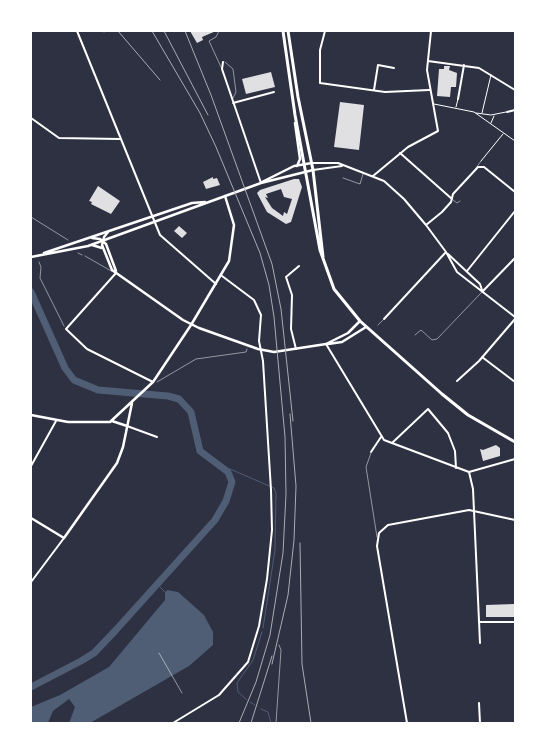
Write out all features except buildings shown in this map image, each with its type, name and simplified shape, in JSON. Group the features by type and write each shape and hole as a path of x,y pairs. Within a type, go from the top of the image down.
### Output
{"main road":[{"path":"283,31 296,117 324,265 340,299 366,327 460,409 515,442"},
{"path":"288,31 298,98 312,163 324,265"}],"street":[{"path":"77,31 152,217 164,239 216,284"},
{"path":"325,31 321,45 319,81 374,90 430,90"},
{"path":"373,176 400,153 434,135 438,128 430,90 428,61 430,31"},
{"path":"428,61 479,68 515,90"},
{"path":"224,62 222,69 260,183"},
{"path":"374,90 378,65 394,68"},
{"path":"456,108 464,65"},
{"path":"482,113 491,74"},
{"path":"233,103 274,92"},
{"path":"433,104 495,114 515,110"},
{"path":"474,112 515,140"},
{"path":"490,124 495,114"},
{"path":"296,117 295,132 300,159 297,166"},
{"path":"31,118 59,138 120,139"},
{"path":"481,161 504,134"},
{"path":"400,153 452,199"},
{"path":"31,257 88,246 260,183 297,166 331,162 384,181 426,225 455,268 515,318 482,357 457,382"},
{"path":"260,183 307,171 342,166"},
{"path":"426,225 442,212 452,199 453,194 476,168 484,167 515,192"},
{"path":"112,421 153,382 222,276 229,260 234,227 225,196"},
{"path":"40,255 192,203 209,201"},
{"path":"467,271 515,211"},
{"path":"108,232 102,240 102,248 111,268 117,273 191,325 248,346 274,352 296,350 342,342 366,327"},
{"path":"107,246 111,237"},
{"path":"92,238 102,240 107,246 117,273"},
{"path":"88,246 102,248"},
{"path":"446,252 480,284 483,290"},
{"path":"384,319 446,252"},
{"path":"483,290 515,258"},
{"path":"455,268 456,265 460,264"},
{"path":"296,350 291,329 292,294 286,277 299,266"},
{"path":"117,273 66,329 89,350 153,382"},
{"path":"173,723 219,695 248,662 258,626 267,580 272,530 271,484 259,340 261,316 256,302 222,276"},
{"path":"326,344 348,333 360,321"},
{"path":"326,344 381,437 392,443 469,472 515,459"},
{"path":"482,357 515,382"},
{"path":"31,582 116,464 122,450 132,402"},
{"path":"392,443 432,406"},
{"path":"428,409 448,434 455,451 456,468"},
{"path":"31,415 56,421 83,423 112,421 157,437"},
{"path":"31,466 56,421"},
{"path":"371,452 381,437"},
{"path":"469,472 473,484 480,643"},
{"path":"407,723 377,537 380,531 388,525 474,510 515,520"},
{"path":"31,518 64,538"},
{"path":"479,622 515,622"},
{"path":"479,703 480,723"}],"lane":[{"path":"219,31 216,38 209,42 222,69"},
{"path":"224,62 228,63 233,69 236,92 232,100"},
{"path":"476,168 481,161"},
{"path":"343,178 360,184 363,173"},
{"path":"452,199 456,203 460,201"},
{"path":"86,256 100,266 117,273"},
{"path":"415,335 421,330 432,340 437,338 483,290"},
{"path":"378,325 384,319"},
{"path":"371,452 366,467 377,537"},
{"path":"276,723 282,650 279,645"}],"path":[{"path":"31,217 70,241"},
{"path":"78,252 83,256"},
{"path":"38,262 41,268 40,278 50,302 66,329"},
{"path":"153,382 161,381 196,359 246,352 248,346"},
{"path":"159,653 182,693"}],"water":[{"path":"167,590 178,592 204,615 213,632 213,645 189,666 90,723 69,723 75,707 69,699 53,711 48,723 31,723 31,707 60,695 109,667 165,600"}],"waterway":[{"path":"31,292 65,368 74,380 98,390 168,396 179,399 191,412 200,451 228,472 232,482 226,501 215,520 94,653 31,687"},
{"path":"225,470 230,469 274,488 276,493 275,550 263,628"},
{"path":"157,584 165,592"},
{"path":"247,700 238,692 237,683 253,660 262,632"},
{"path":"250,702 255,705"},
{"path":"261,709 268,712 271,723"}],"railway":[{"path":"118,31 160,80"},
{"path":"152,31 200,113 216,147 260,253 269,285 274,317 285,437 286,494 283,553 270,635 256,682 239,723"},
{"path":"164,31 208,115"},
{"path":"185,31 211,95 272,264 281,309 293,421"},
{"path":"272,664 288,595 294,540 296,486 290,414"},
{"path":"300,543 302,664 311,723"},
{"path":"251,723 272,656"}]}
